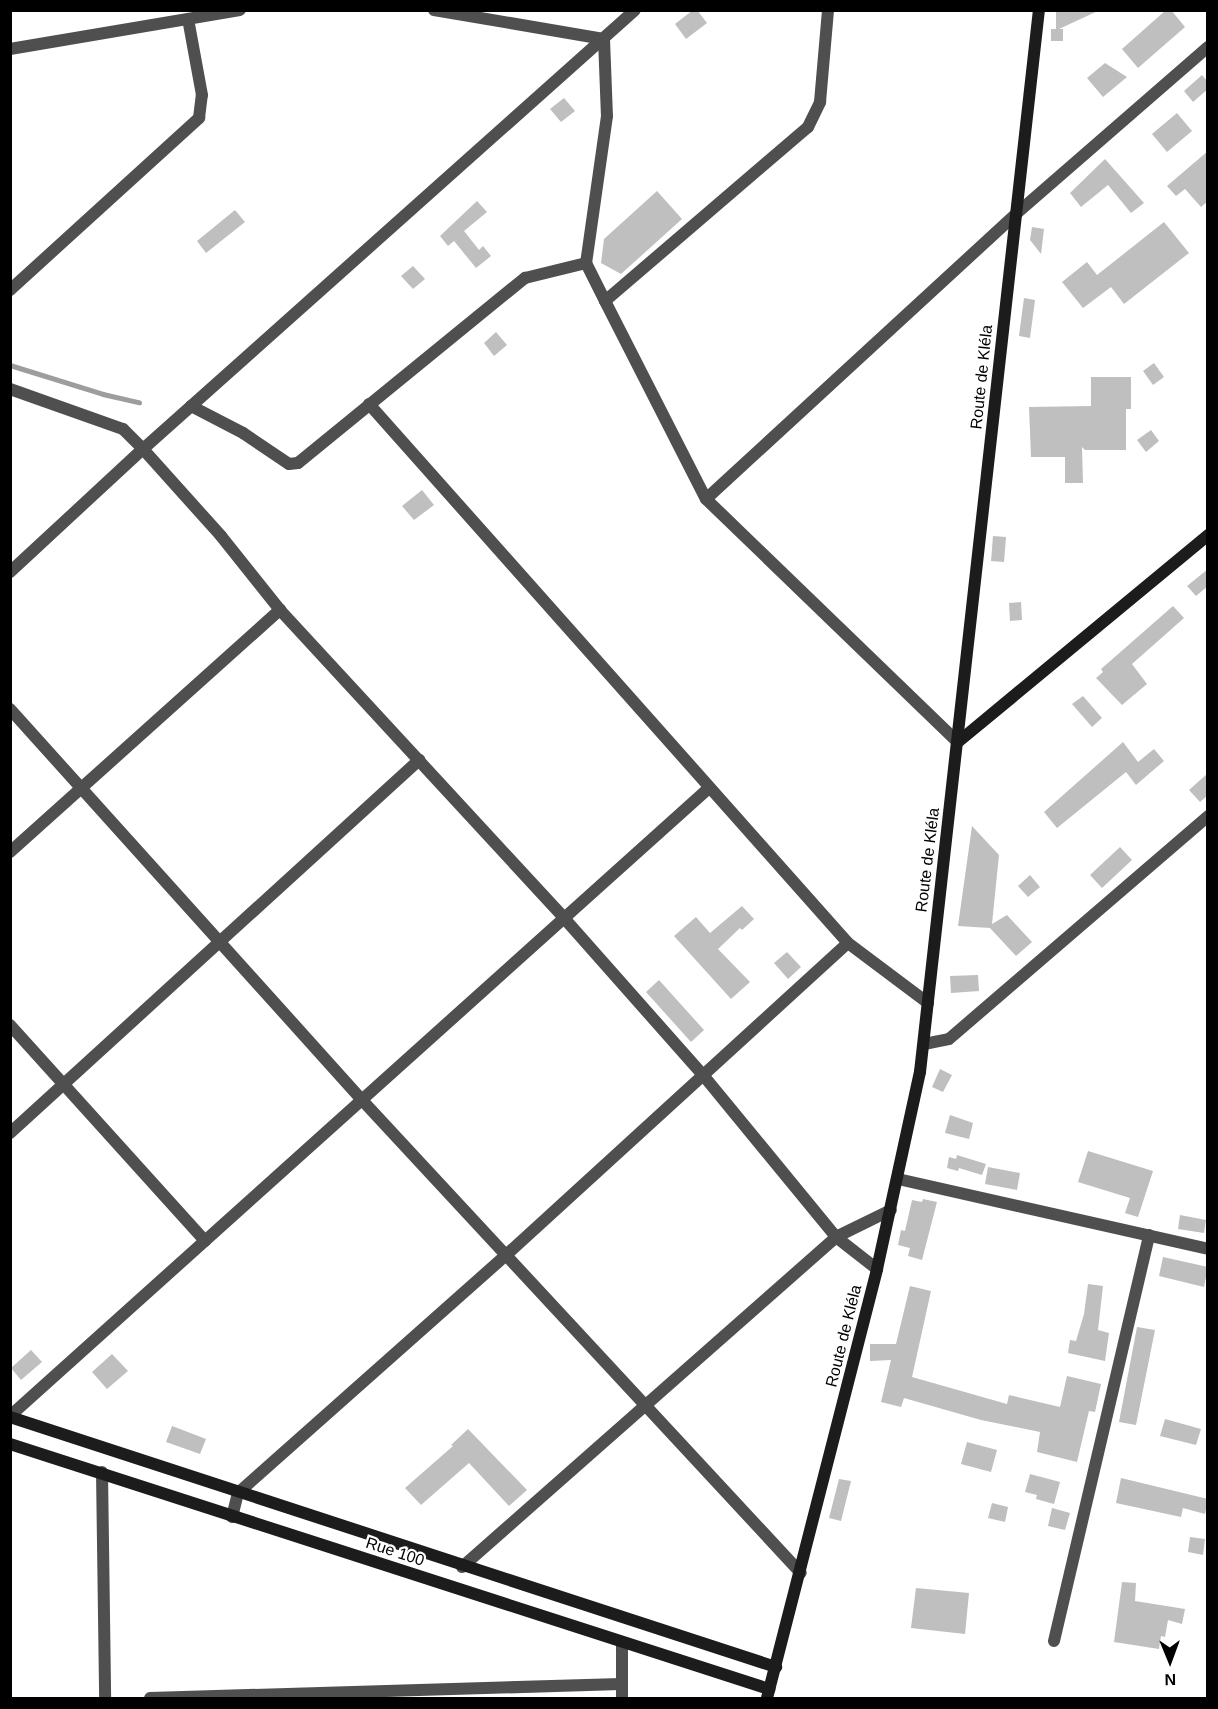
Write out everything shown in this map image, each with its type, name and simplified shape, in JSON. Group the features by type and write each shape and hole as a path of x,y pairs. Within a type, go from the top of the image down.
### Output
{"street":[{"path":"10,49 240,10"},
{"path":"434,10 604,39"},
{"path":"10,572 190,406 636,10"},
{"path":"605,301 808,127 820,102 828,10"},
{"name":"Route de Kléla","path":"768,1694 801,1574 878,1269 924,1044 1039,10"},
{"path":"10,290 199,118 202,95 188,19"},
{"path":"604,39 607,116 586,263 605,301 706,499 958,742 1208,535"},
{"path":"706,499 1017,213 1208,47"},
{"path":"190,406 243,433 289,464 298,463 525,279 586,263"},
{"path":"10,389 123,429 143,449 221,536 280,610 564,918 703,1075 836,1237 878,1269"},
{"path":"369,404 848,943 928,1003"},
{"path":"10,852 280,610"},
{"path":"10,709 362,1100 801,1574"},
{"path":"10,1133 419,760"},
{"path":"709,788 10,1417 462,1567 776,1667"},
{"path":"924,1044 949,1039 1208,816"},
{"path":"232,1517 238,1493 505,1256 848,943"},
{"path":"10,1025 205,1241"},
{"path":"898,1179 1208,1249"},
{"path":"462,1567 836,1237 891,1210"},
{"path":"1054,1641 1149,1235"},
{"name":"Rue 100","path":"10,1443 622,1642 768,1694"},
{"path":"102,1472 105,1698"},
{"path":"622,1642 622,1698"},
{"path":"150,1698 621,1684"}],"building":[{"path":"693,10 697,10 707,23 686,39 675,24"},
{"path":"1056,10 1100,10 1059,29 1063,29 1063,41 1051,41 1051,29 1056,29"},
{"path":"1166,10 1171,10 1185,27 1138,68 1122,49"},
{"path":"1105,63 1127,77 1103,97 1087,78"},
{"path":"1202,75 1208,82 1208,89 1193,102 1184,91"},
{"path":"564,98 575,111 561,122 550,109"},
{"path":"1177,113 1192,131 1167,152 1152,134"},
{"path":"1208,151 1208,201 1201,207 1185,189 1176,196 1167,186"},
{"path":"1105,159 1144,203 1131,213 1108,185 1081,207 1070,193"},
{"path":"657,191 682,219 621,274 601,263 604,239"},
{"path":"477,201 487,212 464,231 479,250 483,246 491,256 476,268 454,241 448,246 440,236"},
{"path":"235,210 245,222 206,253 197,241"},
{"path":"1164,222 1189,253 1124,304 1111,287 1083,308 1062,282 1087,262 1097,275"},
{"path":"1032,227 1044,229 1041,254 1030,240"},
{"path":"413,266 425,279 413,289 401,276"},
{"path":"1024,298 1035,300 1030,338 1019,336"},
{"path":"496,332 507,345 494,356 484,343"},
{"path":"1154,363 1164,377 1153,385 1143,371"},
{"path":"1091,377 1131,377 1131,409 1126,409 1126,450 1085,450 1082,447 1083,483 1065,483 1065,457 1031,457 1029,407 1091,406"},
{"path":"1151,430 1159,441 1146,452 1137,440"},
{"path":"422,490 434,505 414,520 402,506"},
{"path":"993,536 1006,537 1004,562 991,561"},
{"path":"1208,569 1208,586 1196,596 1187,586"},
{"path":"1021,602 1022,620 1010,621 1009,603"},
{"path":"1173,606 1184,618 1132,664 1147,684 1122,705 1096,678 1103,672 1101,669"},
{"path":"1083,696 1102,718 1092,727 1072,704"},
{"path":"1123,742 1138,762 1154,749 1164,761 1136,785 1126,772 1057,828 1044,812"},
{"path":"1208,773 1208,795 1200,802 1189,790"},
{"path":"972,826 999,855 992,924 1007,915 1032,942 1016,956 990,928 958,926"},
{"path":"1120,847 1132,860 1102,888 1090,875"},
{"path":"1030,875 1040,887 1028,897 1018,886"},
{"path":"742,906 754,919 742,930 740,928 718,949 750,982 731,999 674,936 696,917 710,933"},
{"path":"787,952 801,967 788,979 774,963"},
{"path":"978,975 979,991 951,993 950,976"},
{"path":"659,980 704,1030 691,1042 646,992"},
{"path":"940,1069 952,1075 943,1092 932,1087"},
{"path":"950,1115 973,1123 969,1139 945,1133"},
{"path":"1088,1151 1153,1171 1138,1217 1125,1213 1130,1198 1078,1182"},
{"path":"957,1155 986,1164 982,1175 959,1168 958,1171 947,1168 949,1157 956,1159"},
{"path":"988,1167 1020,1173 1017,1190 985,1184"},
{"path":"923,1199 937,1202 922,1260 908,1256 910,1248 898,1245 901,1230 905,1231 912,1200 922,1202"},
{"path":"1180,1215 1206,1220 1204,1233 1178,1229"},
{"path":"1163,1257 1208,1267 1204,1287 1159,1276"},
{"path":"1088,1284 1103,1286 1098,1330 1109,1333 1105,1361 1068,1353 1070,1340 1076,1341 1084,1314"},
{"path":"910,1286 931,1291 912,1377 1007,1404 1009,1395 1060,1407 1067,1376 1101,1384 1095,1412 1089,1411 1077,1462 1037,1452 1040,1432 981,1420 904,1398 901,1407 881,1402 891,1360 870,1361 870,1344 896,1344"},
{"path":"1137,1327 1155,1330 1136,1425 1119,1422"},
{"path":"31,1350 42,1362 21,1380 11,1368"},
{"path":"112,1354 128,1371 107,1389 92,1372"},
{"path":"1165,1419 1201,1429 1196,1445 1160,1436"},
{"path":"172,1426 206,1439 200,1454 166,1442"},
{"path":"468,1429 527,1490 509,1506 469,1463 421,1505 405,1488 453,1446 451,1445"},
{"path":"967,1442 997,1450 991,1472 961,1464"},
{"path":"1030,1474 1060,1482 1054,1504 1036,1499 1037,1495 1025,1492"},
{"path":"1121,1478 1208,1499 1205,1514 1183,1508 1181,1517 1116,1503"},
{"path":"839,1479 851,1481 841,1521 829,1518"},
{"path":"992,1503 1008,1507 1005,1522 988,1518"},
{"path":"1052,1508 1070,1513 1065,1530 1048,1526"},
{"path":"1190,1537 1205,1539 1203,1555 1188,1552"},
{"path":"1122,1582 1136,1583 1135,1601 1185,1609 1182,1624 1168,1620 1165,1637 1161,1636 1159,1649 1114,1642"},
{"path":"916,1588 969,1593 965,1634 911,1628"}],"waterway":[{"path":"10,365 103,394 139,402"}]}
